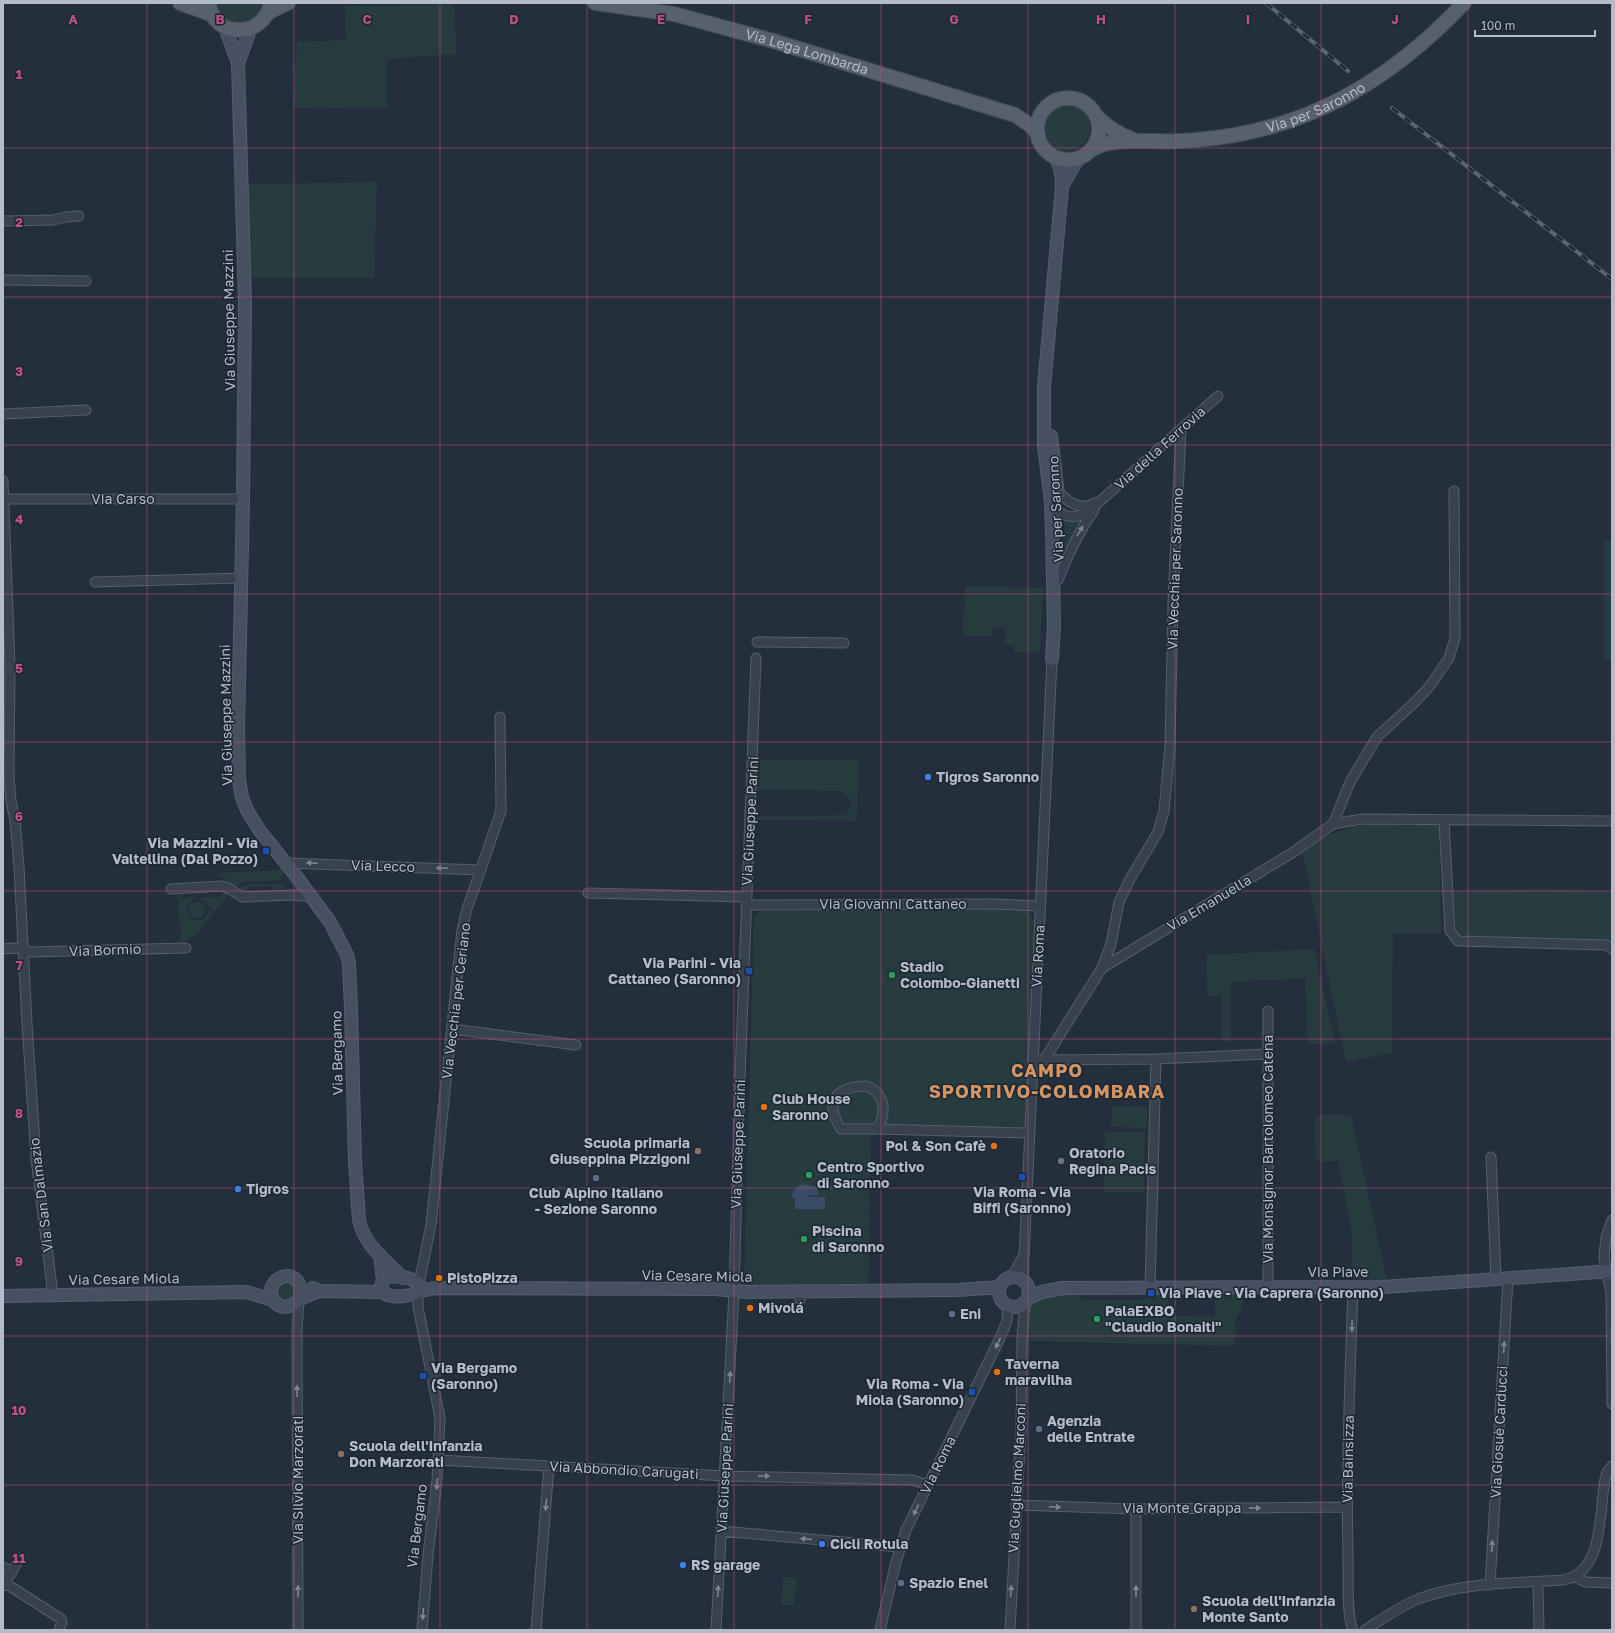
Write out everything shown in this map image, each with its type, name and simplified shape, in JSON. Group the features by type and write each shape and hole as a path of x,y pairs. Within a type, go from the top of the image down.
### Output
{"main road":[{"path":"180,3 211,9 225,26 233,30 251,28 261,22 270,7 288,3"},
{"name":"Via Lega Lombarda","path":"595,3 674,14 770,40 1015,115 1031,126 1038,134"},
{"name":"Via per Saronno","path":"1087,153 1102,144 1138,141 1169,141 1228,136 1278,125 1323,108 1362,88 1386,73 1427,40 1464,3"},
{"path":"1069,98 1078,100 1090,107 1096,116 1098,136 1087,153 1069,160 1055,157 1042,145 1038,134 1039,118 1047,106 1061,99 1069,98"},
{"name":"Via Lega Lombarda","path":"1015,115 1038,112 1047,106"},
{"name":"Via per Saronno","path":"1096,116 1108,128 1122,136 1138,141"}],"street":[{"path":"225,26 238,62"},
{"path":"238,62 251,28"},
{"name":"Via Giuseppe Mazzini","path":"238,62 245,303 243,499 238,728 239,780 242,798 248,812 260,831 286,863"},
{"name":"Via per Saronno","path":"1062,188 1075,164 1087,153"},
{"name":"Via per Saronno","path":"1052,659 1060,553 1055,507 1044,446 1044,396 1046,355 1062,188 1062,174 1059,163 1055,157"},
{"path":"3,221 53,220 79,216"},
{"path":"3,280 86,281"},
{"name":"Via per Saronno","path":"1044,396 1053,446 1057,490 1055,507 1054,622"},
{"name":"Via della Ferrovia","path":"1055,507 1068,516 1074,518 1082,516 1088,512 1218,396"},
{"path":"3,414 86,410"},
{"name":"Via Vecchia per Saronno","path":"1102,968 1111,944 1119,902 1130,879 1158,832 1164,810 1170,746 1173,600 1181,429"},
{"name":"Via San Dalmazio","path":"3,481 9,777 11,801 15,820 34,1133 40,1200 53,1295"},
{"name":"Via della Ferrovia","path":"1057,490 1068,501 1076,505 1091,506 1102,500"},
{"path":"1333,824 1350,782 1377,737 1415,702 1449,658 1455,638 1454,491"},
{"name":"Via Carso","path":"3,499 243,499"},
{"name":"Via della Ferrovia","path":"1058,580 1067,555 1078,534 1102,500"},
{"path":"95,582 241,578"},
{"path":"757,642 844,643"},
{"name":"Via Giuseppe Parini","path":"716,1630 734,1292 746,901 756,658"},
{"name":"Via Roma","path":"1021,1280 1024,1253 1030,1133 1052,659"},
{"name":"Via Vecchia per Ceriano","path":"414,1286 423,1265 431,1225 462,930 501,810 500,717"},
{"path":"1333,824 1362,819 1612,821"},
{"path":"1444,820 1450,931 1458,941 1606,945 1612,949"},
{"name":"Via Emanuella","path":"1102,968 1273,864 1333,824"},
{"name":"Via Lecco","path":"286,863 481,870"},
{"name":"Via Bergamo","path":"286,863 336,932 347,955 349,963 355,1161 360,1227 367,1240 380,1255 414,1286 440,1418 439,1460 428,1555 422,1630"},
{"path":"171,889 222,886 230,888 242,896 295,895 312,897"},
{"name":"Via Giovanni Cattaneo","path":"588,893 746,901 994,904 1040,906"},
{"path":"3,949 16,948 24,950"},
{"name":"Via Bormio","path":"24,950 32,952 186,948"},
{"path":"1044,1060 1102,968"},
{"name":"Via Monsignor Bartolomeo Catena","path":"1268,1011 1268,1287"},
{"path":"452,1029 576,1045"},
{"path":"1033,1060 1156,1059 1268,1054"},
{"path":"1150,1288 1156,1059"},
{"path":"876,1129 884,1114 880,1096 872,1088 865,1086 851,1087 843,1090 837,1095 834,1102 833,1112 841,1129 1030,1133"},
{"name":"Via Giosuè Carducci","path":"1490,1585 1502,1279 1491,1157"},
{"path":"1612,1220 1606,1237 1604,1256 1609,1271 1611,1292 1612,1404"},
{"path":"380,1255 383,1285 386,1295 392,1296 414,1286"},
{"name":"Via Piave","path":"1021,1280 1063,1288 1353,1287 1404,1286 1609,1271"},
{"name":"Via Cesare Miola","path":"246,1292 275,1282 282,1277 287,1276 292,1277 299,1283 320,1291 356,1291 383,1285 389,1277 414,1286 436,1288 715,1289 734,1292 800,1296 958,1290 1000,1291"},
{"path":"1021,1280 1030,1291 1027,1300 1016,1307 1008,1306 1003,1303 1000,1291 1003,1281 1021,1280"},
{"path":"273,1300 271,1290 275,1282"},
{"path":"299,1283 302,1292 299,1300"},
{"name":"Via Bainsizza","path":"1353,1287 1347,1507 1350,1606 1351,1625 1353,1630"},
{"name":"Via Piave","path":"1027,1300 1042,1292 1063,1288"},
{"name":"Via Cesare Miola","path":"3,1296 246,1292 273,1300 277,1304 286,1307 296,1304 299,1300 320,1291"},
{"name":"Via Silvio Marzorati","path":"298,1630 297,1329 299,1300"},
{"name":"Via Guglielmo Marconi","path":"1010,1630 1021,1429 1022,1337 1027,1300"},
{"name":"Via Roma","path":"880,1630 900,1547 906,1530 1000,1338 1007,1321 1008,1306"},
{"name":"Via Silvio Marzorati","path":"286,1307 297,1329"},
{"name":"Via Abbondio Carugati","path":"439,1460 725,1476 912,1480 928,1485"},
{"path":"536,1630 549,1466"},
{"path":"1365,1630 1397,1609 1413,1601 1443,1592 1490,1585 1563,1580 1575,1577 1581,1573 1585,1567 1597,1542 1603,1485 1607,1472 1612,1466"},
{"name":"Via Monte Grappa","path":"1016,1506 1136,1509 1347,1507"},
{"path":"1136,1509 1136,1630"},
{"path":"722,1531 900,1547"},
{"path":"20,1558 4,1585 61,1618 62,1622 59,1630"},
{"path":"3,1567 12,1572"},
{"path":"1575,1577 1585,1582 1612,1583"},
{"path":"1538,1582 1539,1630"}],"green space":[{"path":"215,3 263,3 256,15 238,24 226,20 220,15"},
{"path":"454,5 457,54 387,59 387,109 293,108 297,42 346,40 345,6"},
{"path":"1062,105 1072,105 1080,109 1086,115 1090,123 1090,133 1086,141 1080,147 1072,151 1062,151 1054,147 1048,141 1044,133 1044,123 1048,115 1054,109"},
{"path":"377,182 374,278 249,278 247,184"},
{"path":"1083,518 1066,550 1065,551 1064,519"},
{"path":"1604,540 1612,540 1612,661 1604,661"},
{"path":"965,586 1043,588 1040,653 1014,652 1014,645 1005,645 1005,627 993,627 993,636 963,636"},
{"path":"760,760 859,760 857,821 756,820 756,817 845,815 851,807 850,799 841,791 759,789"},
{"path":"1373,823 1439,824 1441,933 1393,933 1392,1053 1346,1062 1302,849 1319,839 1336,832"},
{"path":"282,870 281,880 242,882 235,887 219,875 219,873"},
{"path":"283,883 283,891 273,891 273,886 248,887 248,893 241,893 238,890 245,885"},
{"path":"1547,889 1612,892 1612,943 1608,941 1465,936 1457,931 1453,891"},
{"path":"222,890 230,893 215,912 206,902 199,898 222,896"},
{"path":"178,892 180,892 181,898 196,897 187,906 187,912 192,919 204,919 209,910 213,914 195,935 186,941 181,942"},
{"path":"197,902 203,904 205,910 203,916 197,918 191,916 189,910 191,904"},
{"path":"1027,909 1034,920 1025,1127 886,1124 871,1138 868,1283 744,1285 754,916 761,911"},
{"path":"1314,949 1335,1043 1308,1045 1305,978 1231,982 1231,1042 1222,1042 1221,995 1207,996 1206,955"},
{"path":"1112,1106 1147,1107 1147,1128 1111,1127"},
{"path":"1315,1115 1351,1115 1387,1280 1353,1279 1351,1227 1338,1161 1316,1161"},
{"path":"1105,1132 1145,1132 1144,1192 1104,1192"},
{"path":"279,1282 290,1282 295,1287 295,1297 290,1302 279,1301 275,1288"},
{"name":"PalaEXBO \"Claudio Bonaiti\"","path":"1050,1293 1080,1293 1081,1300 1145,1300 1145,1294 1169,1294 1169,1316 1215,1317 1215,1295 1243,1295 1242,1309 1236,1319 1235,1346 1026,1341 1027,1318 1031,1306 1035,1301"},
{"path":"783,1577 797,1578 794,1606 781,1605"}],"water":[{"path":"804,1183 805,1185 816,1187 819,1195 809,1195 809,1197 825,1197 825,1209 795,1209 795,1198 792,1197 793,1192"}],"railway":[{"path":"1266,3 1348,71"},
{"path":"1392,108 1612,279"}],"place":[{"name":"Tigros Saronno","path":"928,777"},
{"name":"Via Mazzini - Via Valtellina (Dal Pozzo)","path":"266,851"},
{"name":"Via Parini - Via Cattaneo (Saronno)","path":"749,971"},
{"name":"Stadio Colombo-Gianetti","path":"892,975"},
{"name":"Club House Saronno","path":"764,1107"},
{"name":"Pol & Son Cafè","path":"994,1146"},
{"name":"Scuola primaria Giuseppina Pizzigoni","path":"698,1151"},
{"name":"Oratorio Regina Pacis","path":"1061,1161"},
{"name":"Centro Sportivo di Saronno","path":"809,1175"},
{"name":"Via Roma - Via Biffi (Saronno)","path":"1022,1177"},
{"name":"Club Alpino Italiano - Sezione Saronno","path":"596,1178"},
{"name":"Tigros","path":"238,1189"},
{"name":"Piscina di Saronno","path":"804,1239"},
{"name":"PistoPizza","path":"439,1278"},
{"name":"Via Piave - Via Caprera (Saronno)","path":"1151,1293"},
{"name":"Mivolá","path":"750,1308"},
{"name":"Eni","path":"952,1314"},
{"name":"PalaEXBO \"Claudio Bonaiti\"","path":"1097,1319"},
{"name":"Taverna maravilha","path":"997,1372"},
{"name":"Via Bergamo (Saronno)","path":"423,1376"},
{"name":"Via Roma - Via Miola (Saronno)","path":"972,1392"},
{"name":"Agenzia delle Entrate","path":"1039,1429"},
{"name":"Scuola dell'Infanzia Don Marzorati","path":"341,1454"},
{"name":"Cicli Rotula","path":"822,1544"},
{"name":"RS garage","path":"683,1565"},
{"name":"Spazio Enel","path":"901,1583"},
{"name":"Scuola dell'Infanzia Monte Santo","path":"1194,1609"}],"district":[{"name":"CAMPO SPORTIVO-COLOMBARA","path":"1047,1081"}]}
